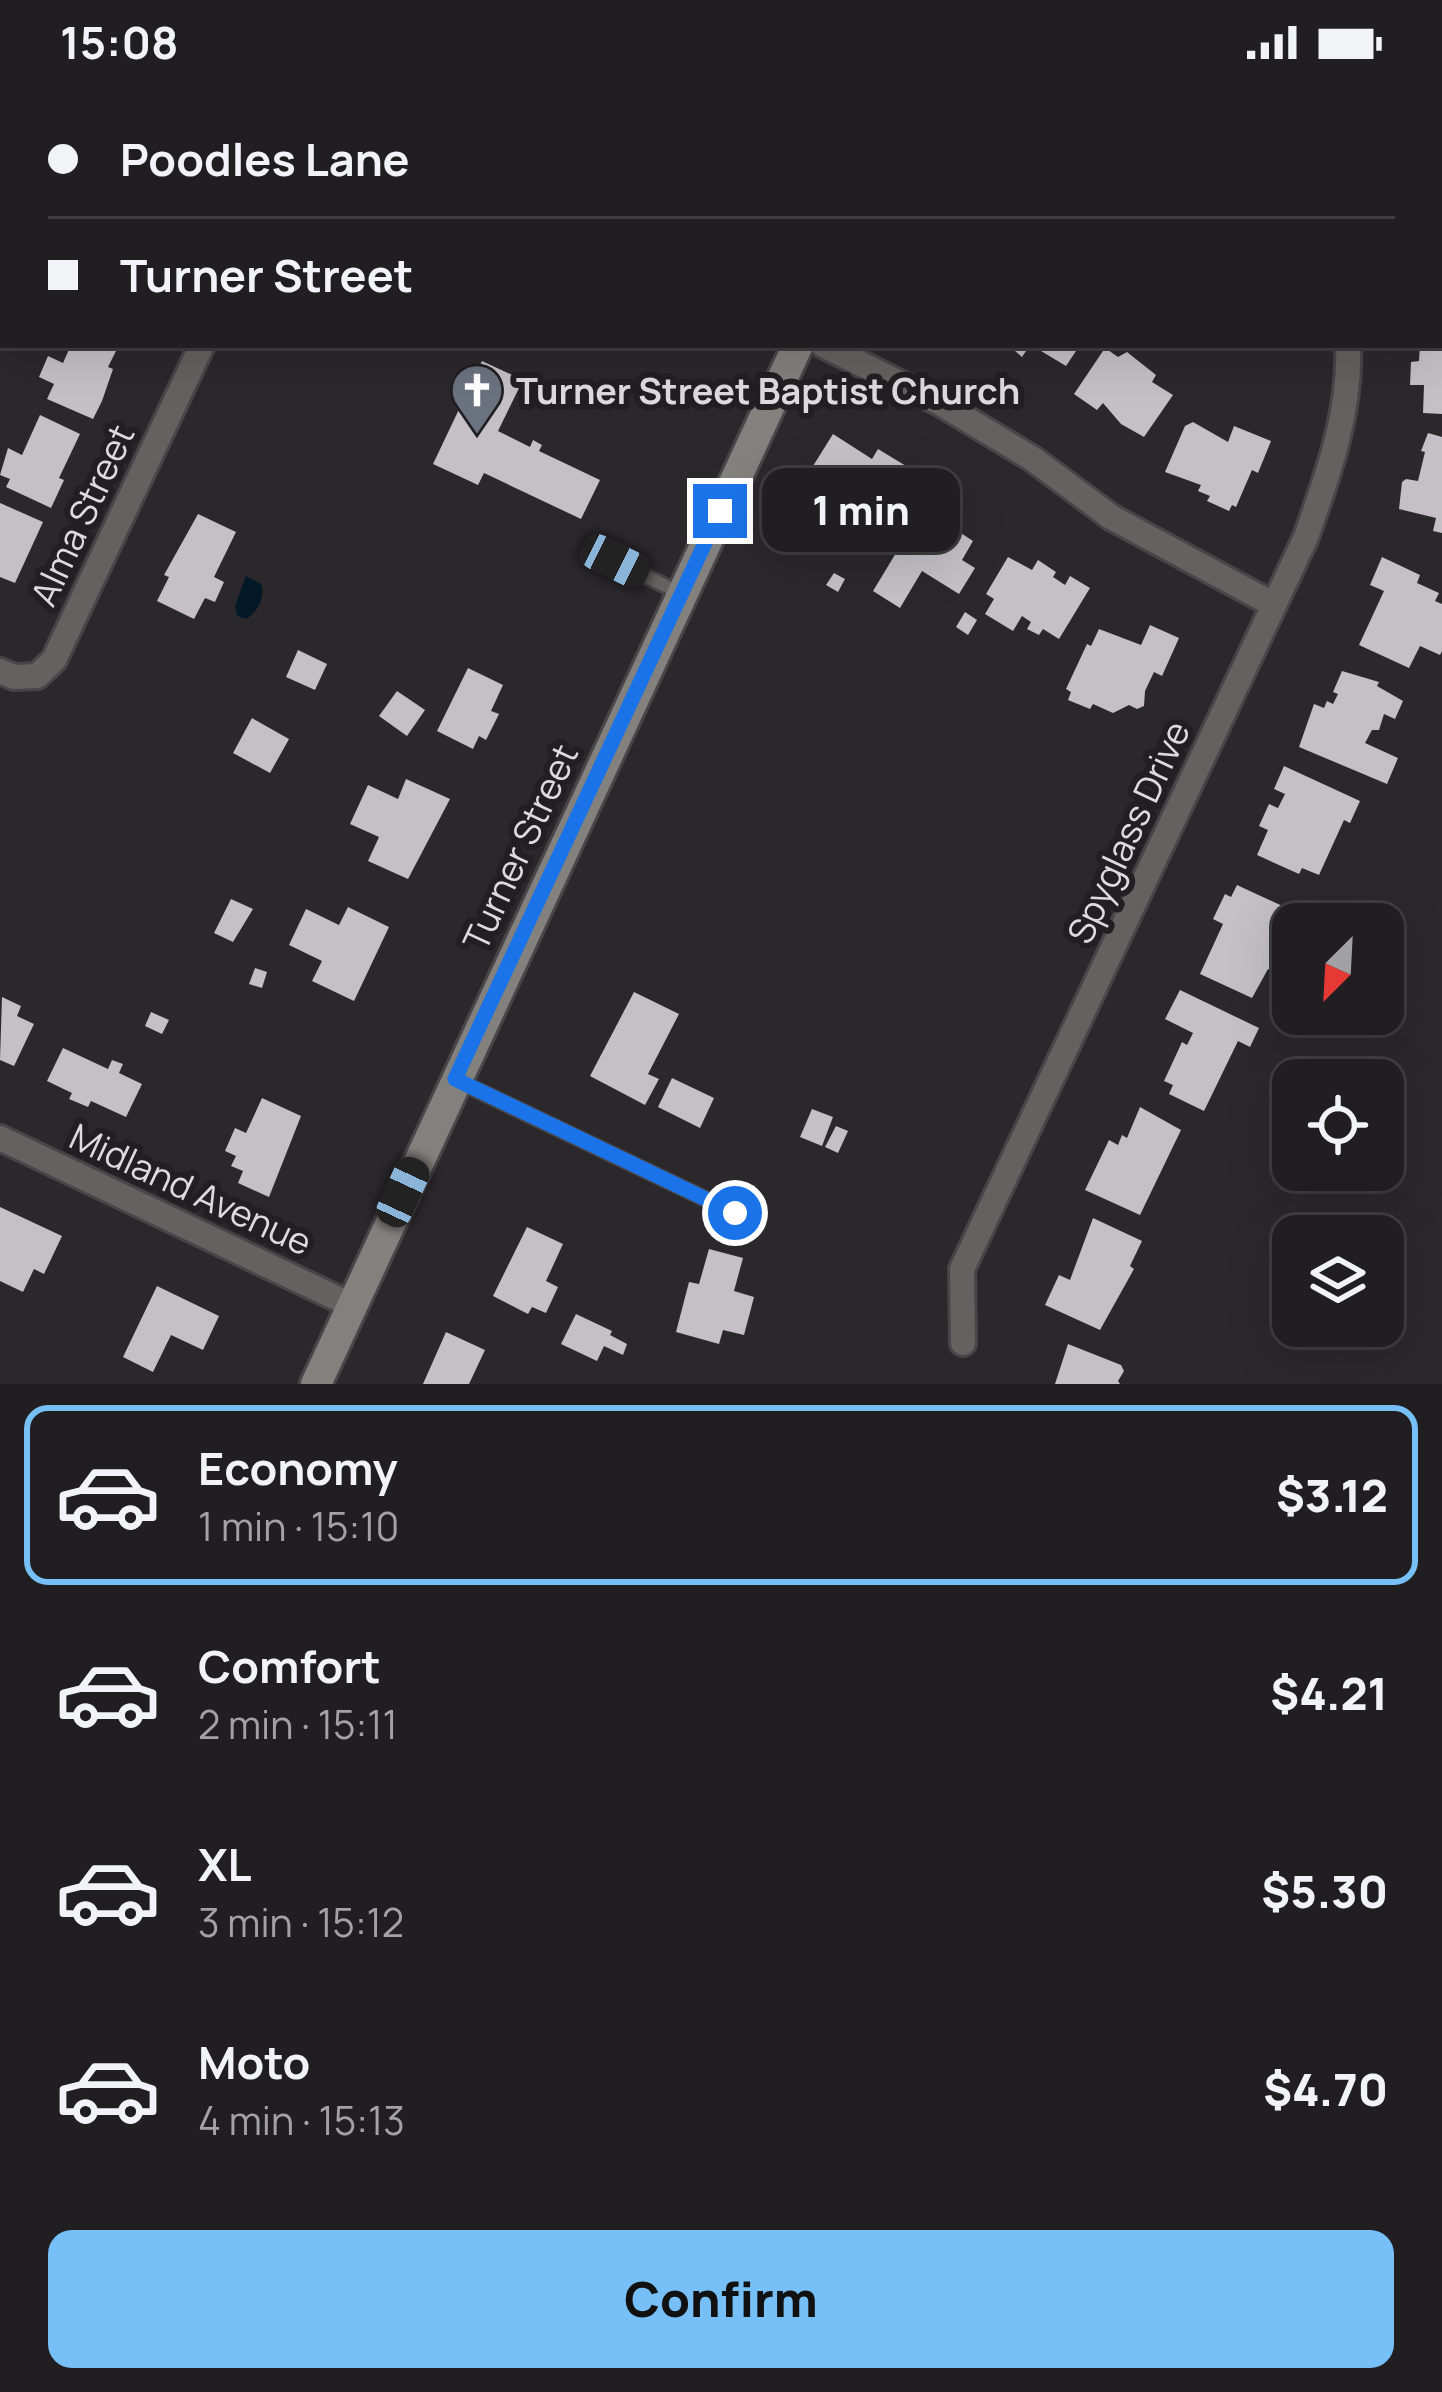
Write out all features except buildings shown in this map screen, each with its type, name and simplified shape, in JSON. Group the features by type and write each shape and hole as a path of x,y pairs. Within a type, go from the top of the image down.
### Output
{"street":[{"name":"Alma Street","path":"0,671 14,677 38,676 53,660 201,348"},
{"name":"Turner Street","path":"316,1384 797,348"},
{"path":"829,348 940,403 1033,459 1112,517 1274,604"},
{"name":"Spyglass Drive","path":"963,1343 962,1269 1306,537 1332,465 1349,371 1348,348"},
{"name":"Midland Avenue","path":"0,1138 351,1305"}],"lane":[{"path":"615,561 681,594"},
{"path":"455,1079 735,1213"}],"water":[{"path":"246,576 261,584 262,594 246,619 237,616 235,606"}],"place":[{"name":"Turner Street Baptist Church","path":"477,436"}],"route":[{"path":"720,511 455,1079 735,1213"}]}
